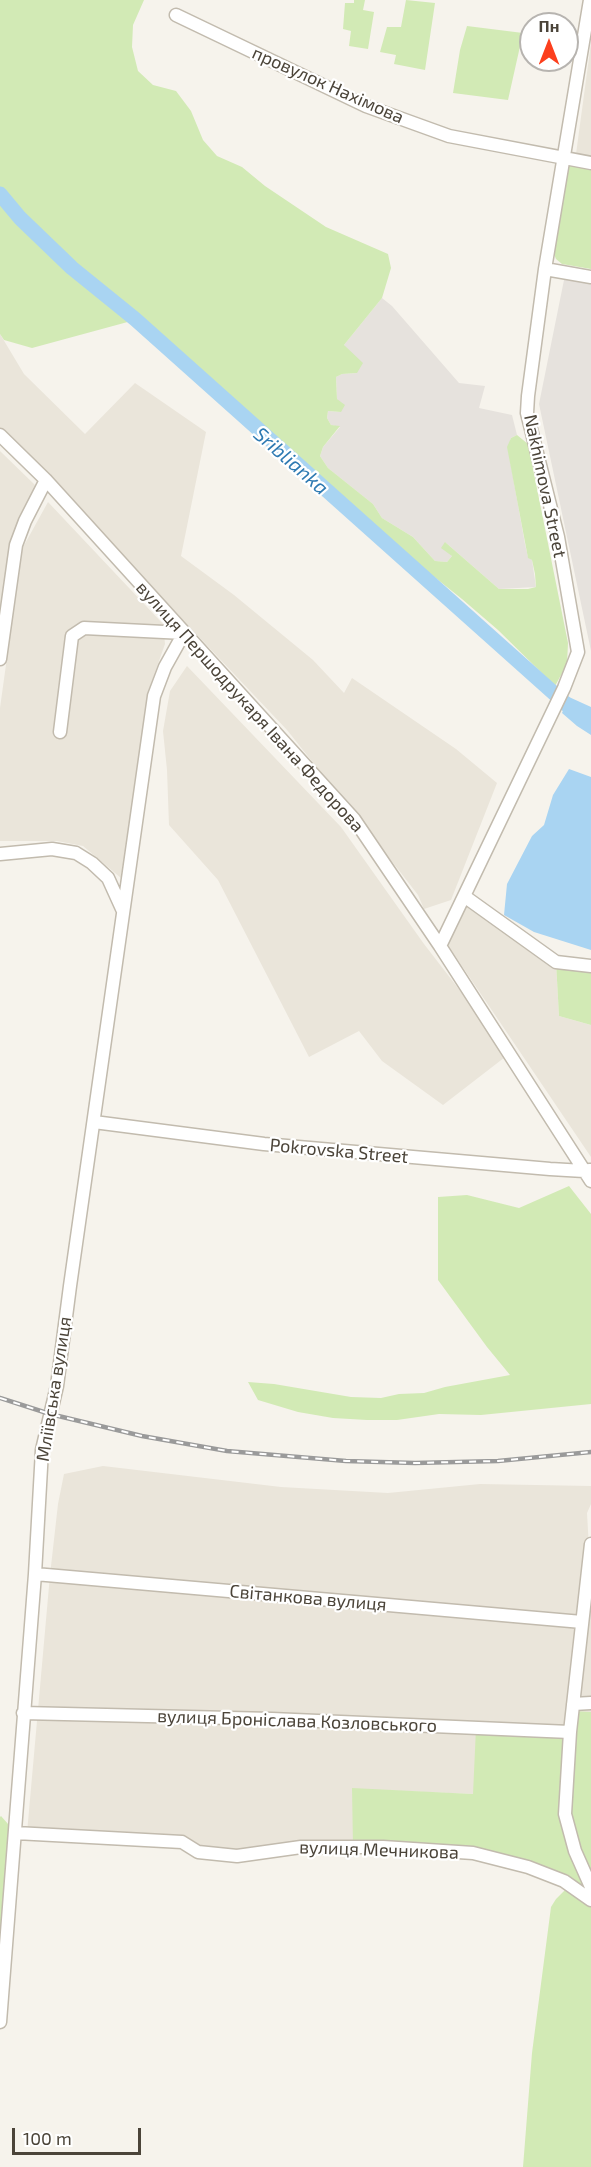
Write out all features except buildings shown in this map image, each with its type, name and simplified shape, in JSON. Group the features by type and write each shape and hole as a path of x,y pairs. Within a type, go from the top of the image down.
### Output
{"street":[{"name":"Nakhimova Street","path":"440,945 564,688 578,652 558,537 527,413 545,269 563,159 589,26 590,0"},
{"name":"провулок Нахімова","path":"176,15 366,106 449,136 591,163"},
{"path":"545,269 591,277"},
{"name":"вулиця Першодрукаря Івана Федорова","path":"0,435 46,480 354,819 440,945 589,1174"},
{"path":"0,659 16,545 25,521 46,480"},
{"path":"60,732 72,636 84,628 184,633 165,667 154,696 123,912"},
{"path":"0,854 52,849 76,854 92,863 108,878 123,912"},
{"path":"464,896 556,962 591,966"},
{"name":"Мліївська вулиця","path":"0,2022 16,1833 42,1450 57,1386 123,912"},
{"name":"Pokrovska Street","path":"94,1122 264,1144 589,1174"},
{"path":"591,1544 570,1732 565,1814 574,1851 591,1887"},
{"name":"Світанкова вулиця","path":"35,1574 582,1622"},
{"path":"573,1704 591,1703"},
{"name":"вулиця Броніслава Козловського","path":"23,1713 272,1719 570,1732"},
{"name":"вулиця Мечникова","path":"16,1833 182,1842 198,1852 237,1856 301,1847 383,1847 473,1853 528,1867 555,1877 591,1900"}],"shaded area":[{"path":"591,43 591,157 576,154"},
{"path":"565,275 591,280 591,651 539,404"},
{"path":"382,298 392,306 459,383 485,386 479,408 512,415 517,435 511,438 508,449 525,544 528,557 532,560 536,587 499,589 445,542 452,556 447,562 435,561 413,537 382,518 373,504 328,468 320,456 323,447 340,427 331,425 327,418 328,411 341,412 337,399 336,377 342,374 357,373 344,345"},
{"path":"0,334 24,374 85,434 135,383 206,432 181,556 234,595 313,660 344,693 352,678 456,749 497,783 451,900 424,909 418,895 287,730 0,429"},
{"path":"0,451 35,485 10,542 0,610"},
{"path":"48,502 163,624 165,644 148,692 121,878 83,846 57,841 0,841 0,708 22,549"},
{"path":"187,666 341,827 424,944 509,1054 443,1105 382,1061 359,1031 309,1057 218,880 169,825 163,731 170,691"},
{"path":"464,896 556,962 559,1016 591,1025 591,1157 443,938"},
{"path":"103,1466 281,1487 388,1493 480,1484 591,1486 591,1504 587,1513 589,1548 591,1544 591,1712 573,1712 570,1732 473,1794 353,1789 353,1847 237,1856 182,1842 27,1833 50,1575 58,1504 64,1474"}],"green space":[{"path":"0,0 144,0 133,25 132,47 138,71 153,85 176,91 191,111 203,140 217,156 242,167 265,186 326,227 388,254 391,268 382,298 344,345 363,363 357,373 342,374 336,377 337,399 345,405 341,412 328,411 327,418 331,425 340,426 323,447 320,456 328,468 373,504 382,518 413,537 435,561 447,562 452,556 441,548 445,542 499,589 528,589 536,587 535,574 532,560 528,558 507,447 511,438 517,435 528,444 568,643 567,664 555,686 498,630 398,548 285,450 251,424 135,320 32,348 4,340 0,334"},
{"path":"354,0 365,0 363,10 374,12 368,49 349,46 351,31 343,29 345,3 354,3"},
{"path":"406,0 435,3 425,70 394,64 396,55 380,52 387,27 401,27"},
{"path":"467,26 519,32 519,51 508,100 453,93 460,50"},
{"path":"567,163 591,167 591,269 562,264 556,259 552,249"},
{"path":"556,962 591,966 591,1025 559,1016"},
{"path":"569,1186 591,1214 591,1404 481,1415 439,1414 397,1420 367,1420 333,1418 298,1412 258,1400 248,1382 351,1397 381,1398 399,1394 424,1393 510,1375 438,1280 438,1197 467,1195 519,1208"},
{"path":"572,1711 591,1712 591,1900 564,1881 473,1853 353,1847 352,1788 473,1794 476,1728 570,1732"},
{"path":"0,1817 16,1833 0,2022"},
{"path":"565,1890 570,1890 591,1906 591,2167 523,2167 532,2053 551,1907"}],"water":[{"path":"569,697 591,707 591,735 562,713"},
{"path":"569,769 591,777 591,950 534,932 504,915 507,884 532,836 544,825 553,795"}],"waterway":[{"name":"Sriblianka","path":"0,194 20,218 72,268 135,319 566,704 578,714 591,718"}],"railway":[{"path":"0,1398 50,1414 142,1436 227,1451 346,1461 415,1463 498,1461 591,1452"}]}
